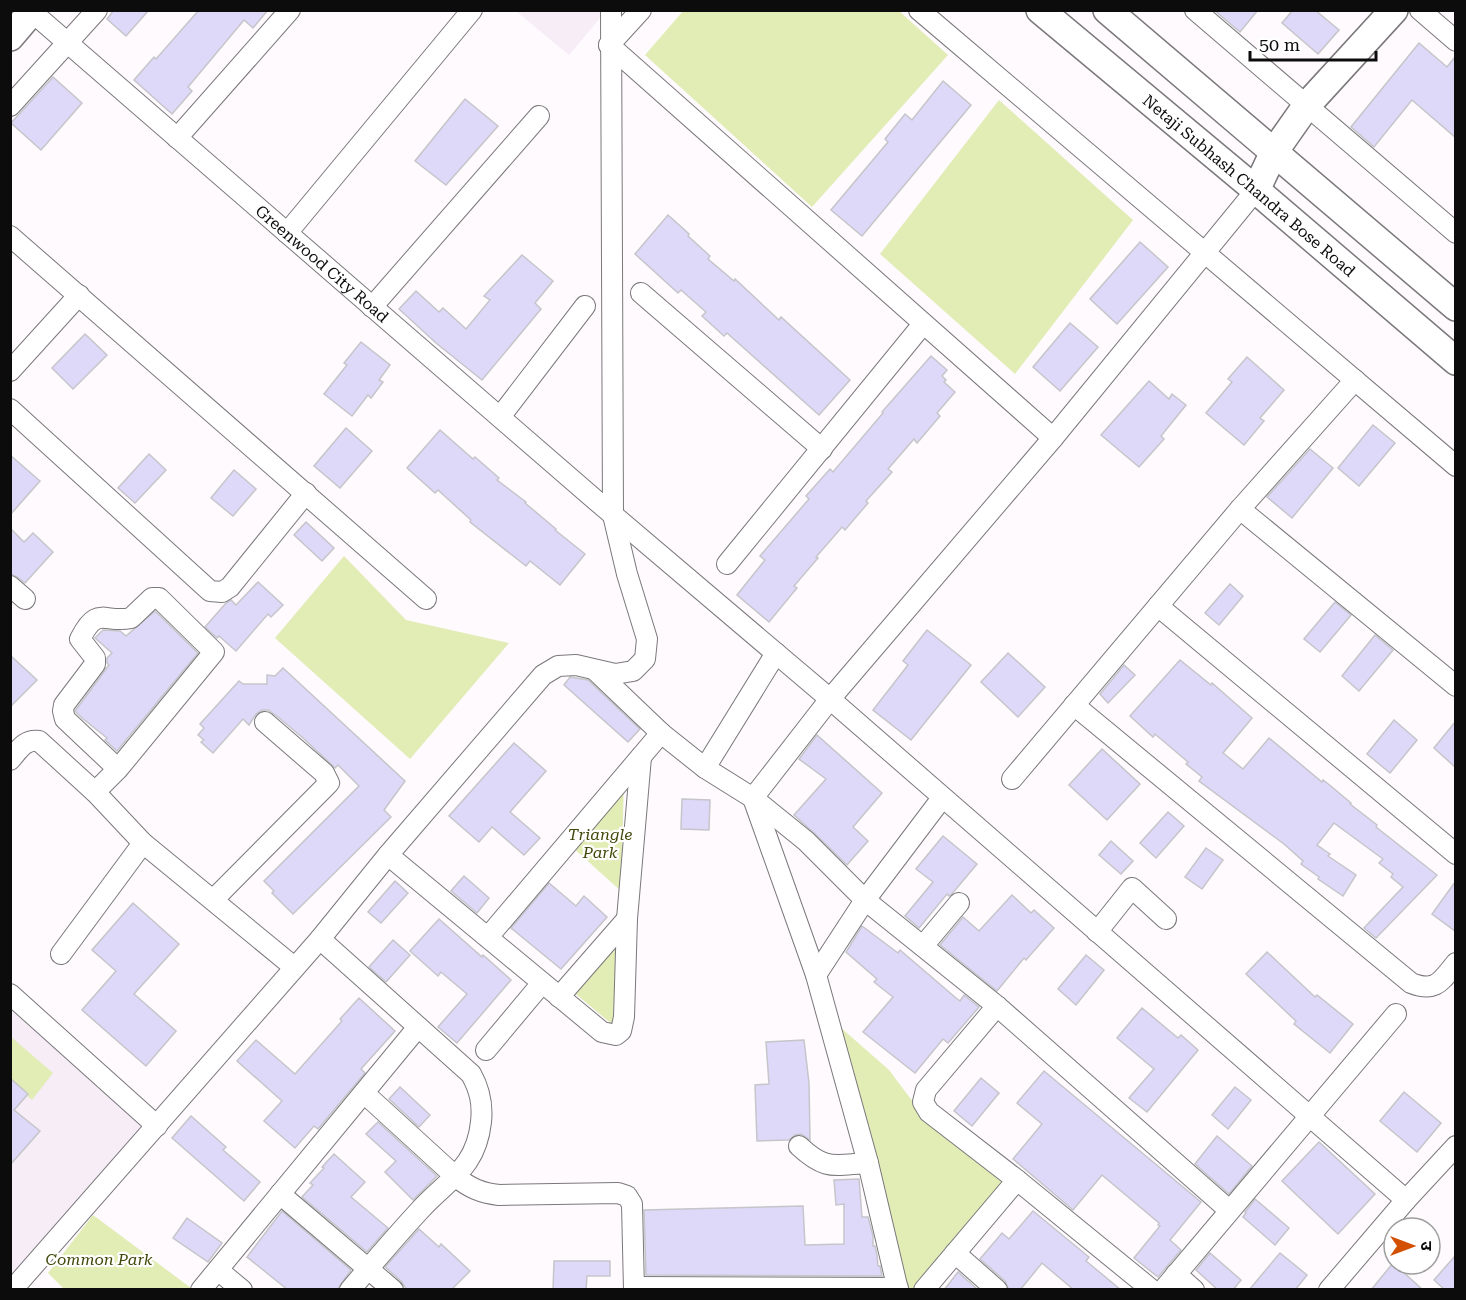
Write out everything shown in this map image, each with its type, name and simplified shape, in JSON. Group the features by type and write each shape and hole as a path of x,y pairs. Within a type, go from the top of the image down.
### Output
{"main road":[{"name":"Netaji Subhash Chandra Bose Road","path":"1041,10 1257,190 1455,361"},
{"path":"1107,10 1455,308"},
{"path":"1257,190 1274,152 1307,105 1394,10"},
{"path":"10,37 32,11"}],"street":[{"path":"10,106 97,10"},
{"path":"177,138 290,10"},
{"path":"287,233 472,10"},
{"path":"23,1286 543,675 558,666 576,664 596,671 615,674 633,671 645,659 646,639 613,515 610,10"},
{"path":"609,45 641,10"},
{"path":"919,10 1455,466"},
{"path":"1195,10 1455,233"},
{"path":"1420,10 1455,41"},
{"name":"Greenwood City Road","path":"32,11 613,515 830,699 1406,1200"},
{"path":"609,45 1053,438"},
{"path":"372,307 539,116"},
{"path":"753,798 830,699 1053,438 1257,190"},
{"path":"10,236 426,599"},
{"path":"641,292 822,449"},
{"path":"10,371 79,296"},
{"path":"500,417 585,306"},
{"path":"727,564 923,324"},
{"path":"1012,779 1240,509 1355,381"},
{"path":"10,409 210,591 222,592 230,587 306,493"},
{"path":"1240,509 1455,686"},
{"path":"95,792 118,770 214,652 159,598 152,598 131,618 104,617 95,620 80,639 95,658 95,664 64,705 65,719 118,770"},
{"path":"1158,606 1455,854"},
{"path":"705,768 776,653"},
{"path":"596,671 661,733 705,768 753,798 806,842 865,900 997,1006 1229,1210"},
{"path":"1074,705 1411,983 1422,988 1431,988 1455,963"},
{"path":"213,900 329,783 324,773 265,722"},
{"path":"488,937 661,733"},
{"path":"10,760 25,742 39,741 95,792 143,843 294,967"},
{"path":"388,855 602,1032 616,1035 621,1031 624,1017 627,919 641,757"},
{"path":"364,1093 456,1177 482,1193 499,1195 618,1193 627,1196 632,1204 634,1288 898,1289 868,1163 816,975 753,798"},
{"path":"816,975 865,900 942,798"},
{"path":"61,954 143,843"},
{"path":"1097,932 1132,888 1166,919"},
{"path":"923,946 959,903"},
{"path":"559,997 627,919"},
{"path":"320,939 471,1074 479,1088 482,1113 474,1154 456,1177 423,1207 350,1290"},
{"path":"486,1050 542,983"},
{"path":"10,994 158,1126"},
{"path":"997,1006 926,1090 923,1102 929,1112 1152,1290"},
{"path":"1163,1290 1396,1014"},
{"path":"201,1290 418,1027"},
{"path":"799,1146 815,1160 824,1164 868,1163"},
{"path":"1329,1290 1455,1146"},
{"path":"924,1290 1017,1180"},
{"path":"280,1194 393,1290"},
{"path":"955,1253 997,1290"},
{"path":"218,1270 242,1290"},
{"path":"1176,1274 1194,1290"}],"shaded area":[{"path":"516,11 600,11 600,18 569,55"},
{"path":"11,1007 146,1122 11,1282"}],"green space":[{"path":"684,10 899,11 948,55 812,207 645,55"},
{"path":"999,100 1133,220 1015,374 880,254"},
{"path":"344,556 406,620 509,643 410,759 275,638"},
{"name":"Triangle Park","path":"624,781 621,891 571,846"},
{"path":"617,932 613,1025 571,990"},
{"path":"839,1026 889,1070 913,1102 1011,1181 919,1289 904,1289"},
{"path":"10,1036 53,1073 32,1100 11,1082"},
{"name":"Common Park","path":"93,1215 191,1288 64,1289 48,1273"}],"building":[{"path":"114,10 149,10 126,36 107,19"},
{"path":"199,10 268,10 253,28 244,20 188,87 192,91 172,114 134,80 154,57 156,59"},
{"path":"1214,10 1258,10 1240,32"},
{"path":"1293,10 1315,10 1339,30 1318,54 1282,23"},
{"path":"1419,43 1447,67 1455,57 1455,137 1412,100 1374,147 1351,127"},
{"path":"53,77 82,103 41,150 11,123"},
{"path":"943,81 971,105 862,236 831,210 888,142 885,139 905,114 912,120"},
{"path":"465,99 498,126 446,185 415,161"},
{"path":"668,215 710,256 708,259 734,281 735,279 779,320 781,317 850,380 819,415 727,333 724,336 702,316 706,312 681,290 678,293 635,254"},
{"path":"1140,242 1168,267 1117,324 1090,299"},
{"path":"522,255 553,281 535,303 541,309 482,380 399,309 416,291 439,312 443,308 466,329 490,300 484,296"},
{"path":"1070,323 1098,347 1060,391 1033,367"},
{"path":"85,334 107,355 73,389 52,368"},
{"path":"361,342 390,365 379,380 383,382 371,398 368,395 352,416 324,394 347,365 344,363"},
{"path":"931,356 947,370 942,376 946,380 944,382 955,392 937,413 940,416 917,443 914,439 888,469 892,472 866,501 868,503 845,530 842,527 816,557 818,558 794,586 797,588 769,622 737,595 765,560 760,556 809,499 806,496 830,469 833,472"},
{"path":"1247,357 1284,390 1260,418 1264,421 1244,445 1206,413 1232,382 1228,379"},
{"path":"1149,381 1169,399 1172,394 1186,405 1161,436 1164,439 1139,467 1101,435"},
{"path":"1373,425 1395,443 1359,486 1338,468"},
{"path":"346,428 372,451 340,488 314,466"},
{"path":"440,430 473,459 475,457 499,478 497,480 526,502 555,530 585,554 560,585 530,561 526,566 470,522 471,520 438,490 435,493 407,468"},
{"path":"1310,449 1333,468 1292,518 1267,497"},
{"path":"149,454 166,470 135,503 118,488"},
{"path":"10,455 40,481 10,515"},
{"path":"234,470 256,489 233,516 211,498"},
{"path":"306,522 334,548 322,561 294,535"},
{"path":"10,528 24,542 33,533 53,552 25,583 10,574"},
{"path":"258,582 283,605 271,617 268,614 236,651 205,627 226,603 231,600 236,605"},
{"path":"1230,584 1243,596 1219,625 1205,613"},
{"path":"1335,602 1351,615 1320,652 1304,639"},
{"path":"155,611 198,653 117,751 105,740 107,738 75,711 109,665 107,658 112,653 95,638 103,630 120,631 126,636"},
{"path":"927,630 971,665 911,740 873,710 908,665 903,661"},
{"path":"1375,635 1393,650 1359,691 1342,676"},
{"path":"1008,653 1045,687 1018,717 981,682"},
{"path":"10,655 37,680 10,707"},
{"path":"1180,660 1211,685 1212,683 1252,718 1223,753 1243,769 1269,738 1322,782 1323,780 1332,787 1377,825 1376,827 1437,875 1376,938 1364,928 1403,887 1391,877 1393,874 1379,863 1383,859 1334,823 1317,845 1330,854 1328,856 1356,875 1343,896 1318,879 1319,877 1301,864 1303,861 1284,844 1199,781 1202,777 1186,764 1188,762 1155,734 1153,737 1130,716"},
{"path":"1124,665 1135,675 1108,703 1100,694"},
{"path":"283,668 405,781 384,810 391,817 293,914 272,893 274,891 264,881 359,786 338,765 335,768 268,710 262,710 256,714 249,725 243,719 213,753 201,742 204,740 198,735 204,728 200,724 239,681 243,684 267,684 267,675 275,676"},
{"path":"570,677 588,680 640,729 628,742 564,685"},
{"path":"1394,720 1417,740 1390,773 1367,754"},
{"path":"1455,722 1455,767 1434,748"},
{"path":"817,735 882,793 853,827 868,841 847,865 794,815 826,779 799,759"},
{"path":"514,743 546,771 510,812 540,838 524,855 492,827 479,842 449,816"},
{"path":"1102,749 1140,784 1107,820 1069,785"},
{"path":"682,799 710,800 709,830 681,829"},
{"path":"1168,812 1184,826 1156,858 1140,843"},
{"path":"943,836 977,864 951,895 947,894 919,928 905,916 933,882 916,869"},
{"path":"1111,841 1133,861 1121,874 1099,855"},
{"path":"1206,848 1223,860 1202,889 1185,877"},
{"path":"464,876 489,898 477,913 451,891"},
{"path":"395,881 408,893 381,923 368,912"},
{"path":"1455,882 1455,931 1432,914"},
{"path":"549,883 576,906 584,896 607,917 561,969 511,928"},
{"path":"1012,895 1031,913 1034,910 1054,928 1026,960 1024,958 997,991 940,945 963,917 979,931"},
{"path":"133,903 179,944 134,994 176,1031 146,1066 82,1010 116,971 92,950"},
{"path":"439,919 511,980 457,1043 438,1027 467,994 441,972 438,976 410,951"},
{"path":"862,926 898,953 900,950 960,1001 964,995 979,1007 948,1043 943,1039 915,1073 863,1032 893,997 874,982 877,979 846,952"},
{"path":"393,940 410,955 386,982 369,967"},
{"path":"1267,952 1315,997 1317,995 1353,1024 1330,1053 1294,1024 1296,1021 1246,974"},
{"path":"1086,955 1104,970 1076,1005 1058,989"},
{"path":"359,998 395,1031 361,1069 365,1073 318,1129 314,1126 295,1148 264,1121 282,1101 237,1061 256,1040 295,1074 342,1021 340,1019"},
{"path":"1142,1008 1178,1038 1181,1035 1198,1050 1147,1112 1129,1098 1154,1069 1117,1038"},
{"path":"804,1040 809,1083 810,1140 801,1134 789,1140 757,1141 755,1085 769,1084 766,1042"},
{"path":"1044,1071 1201,1202 1170,1240 1181,1250 1158,1277 1134,1258 1160,1226 1159,1223 1102,1175 1073,1210 1013,1159 1042,1124 1017,1103"},
{"path":"10,1078 28,1094 14,1110 40,1131 10,1165"},
{"path":"981,1078 999,1093 972,1126 954,1111"},
{"path":"400,1087 430,1115 419,1127 389,1099"},
{"path":"1235,1087 1251,1100 1228,1129 1212,1115"},
{"path":"1404,1092 1441,1123 1417,1152 1380,1121"},
{"path":"191,1116 226,1147 223,1150 260,1182 244,1201 172,1138"},
{"path":"378,1122 437,1176 413,1200 385,1172 396,1161 366,1134"},
{"path":"1217,1136 1252,1166 1229,1194 1195,1164"},
{"path":"1319,1142 1375,1194 1338,1234 1282,1181"},
{"path":"334,1154 365,1182 351,1197 388,1228 367,1252 302,1197 313,1185 310,1183"},
{"path":"859,1179 862,1217 868,1217 873,1246 875,1246 882,1276 646,1275 644,1210 803,1206 805,1245 844,1244 844,1204 836,1205 834,1180"},
{"path":"1255,1199 1289,1228 1275,1245 1243,1217"},
{"path":"282,1211 351,1270 337,1290 288,1290 247,1257"},
{"path":"1033,1211 1089,1257 1086,1261 1121,1290 1074,1290 1042,1263 1020,1290 1009,1290 1005,1281 980,1259 1002,1233 1009,1239"},
{"path":"187,1218 222,1243 208,1262 173,1238"},
{"path":"419,1229 439,1247 441,1244 470,1271 451,1290 407,1290 401,1281 385,1267"},
{"path":"1210,1253 1241,1280 1233,1290 1218,1290 1196,1270"},
{"path":"1280,1253 1307,1275 1295,1290 1249,1290"},
{"path":"1455,1256 1455,1290 1445,1290 1434,1280 1438,1276 1442,1276 1442,1271"},
{"path":"554,1261 610,1261 610,1276 587,1276 586,1290 553,1290"},
{"path":"958,1272 978,1290 944,1290"},
{"path":"1382,1276 1407,1276 1423,1290 1371,1290"}]}
